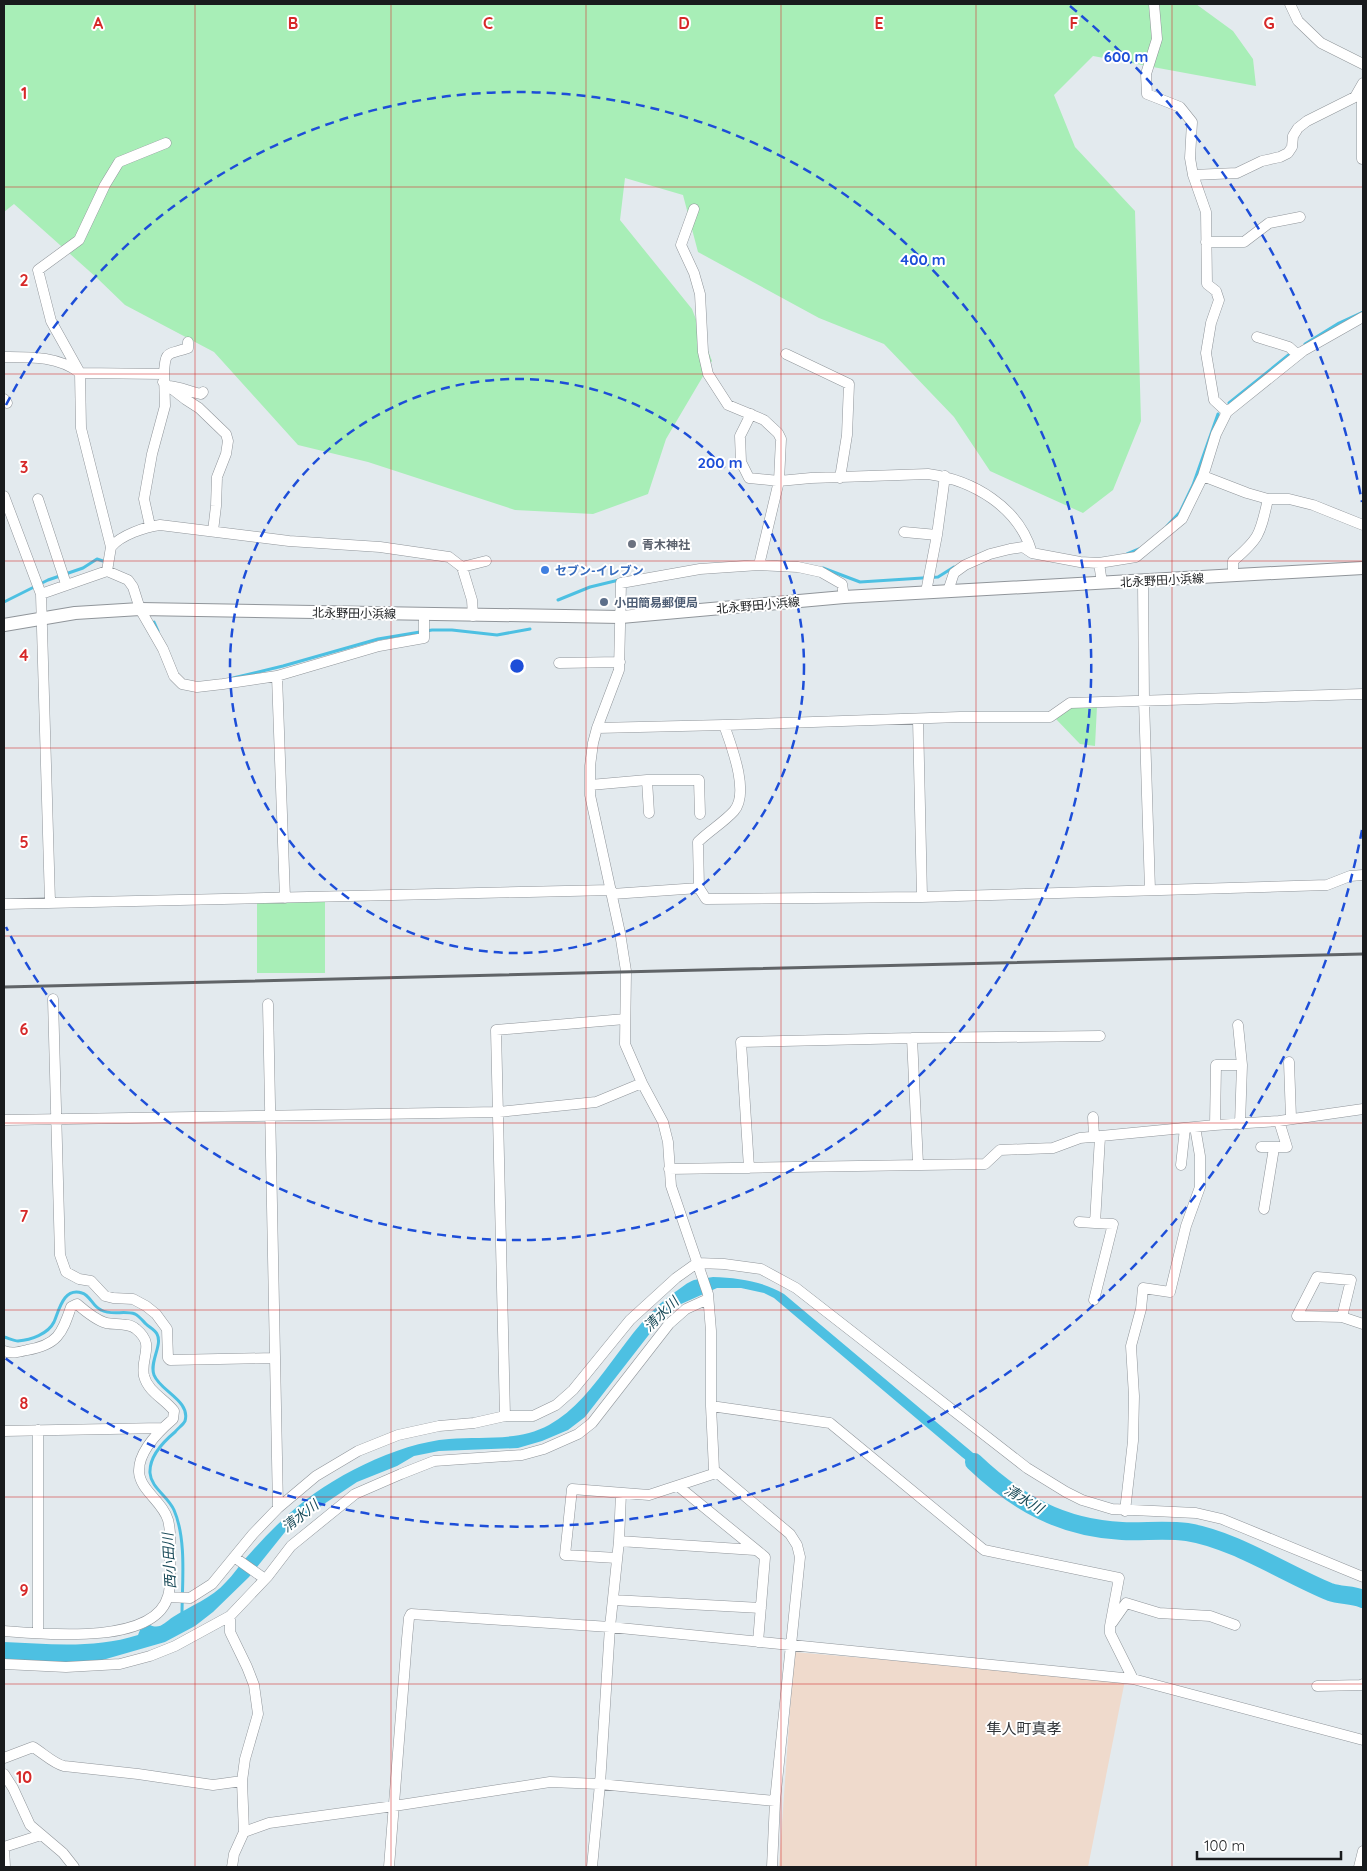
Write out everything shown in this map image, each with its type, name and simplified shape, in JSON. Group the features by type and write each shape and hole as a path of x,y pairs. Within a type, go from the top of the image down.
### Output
{"main road":[{"name":"北永野田小浜線","path":"4,625 76,613 140,609 424,620 473,616 621,617 927,588 948,591 1363,568"}],"street":[{"path":"1154,4 1157,39 1146,74 1146,94 1180,107 1192,122 1190,158 1193,175 1206,212 1207,284 1216,291 1218,300 1206,353 1214,400 1227,412"},
{"path":"1290,4 1298,21 1321,43 1363,64"},
{"path":"1193,175 1237,174 1262,161 1288,153 1292,147 1293,136 1298,128 1307,120 1355,97 1363,84"},
{"path":"1362,159 1363,84"},
{"path":"108,567 111,549 81,428 80,373 51,321 38,270 79,240 105,185 120,162 166,143"},
{"path":"694,209 681,245 694,273 700,294 704,362 708,374 728,405 764,420 778,433 781,439 779,481 760,561"},
{"path":"1206,242 1244,242 1268,223 1300,217"},
{"path":"948,591 954,573 990,554 1023,547 1080,562 1099,563 1136,557 1153,545 1182,519 1204,476 1216,434 1227,412 1298,355 1363,317"},
{"path":"1257,337 1288,347 1298,355"},
{"path":"150,526 144,499 152,454 165,406 165,358 169,353 188,348 188,342"},
{"path":"786,354 849,384 847,435 840,478"},
{"path":"4,357 46,358 73,367 80,373 165,380 194,392 203,392"},
{"path":"165,380 199,408 226,434 228,441 226,454 217,477 213,531"},
{"path":"751,414 740,436 741,462 749,478 779,481 928,474 945,476 968,485 1006,509 1031,549"},
{"path":"927,588 945,476"},
{"path":"1204,476 1268,499 1289,499 1313,504 1363,525"},
{"path":"4,496 38,588 42,618 50,902"},
{"path":"1233,576 1233,562 1258,537 1268,499"},
{"path":"38,500 66,582"},
{"path":"111,549 115,543 150,526 160,525 213,531 237,536 335,543 413,551 449,557 462,567 472,600 473,616"},
{"path":"904,532 937,535"},
{"path":"462,567 486,561"},
{"path":"772,1867 776,1801 800,1557 797,1545 790,1534 739,1489 716,1472 711,1406 712,1331 708,1296 671,1186 668,1142 663,1122 642,1083 625,1044 626,971 592,805 590,785 591,755 597,728 614,687 620,662 621,583 760,561 821,572 842,584 844,597"},
{"path":"1099,563 1102,583"},
{"path":"38,588 66,582 108,567"},
{"path":"108,567 128,580 134,587 140,609 163,649 174,676 182,684 198,687 277,676 378,646 424,637 424,620"},
{"path":"1143,581 1144,700 1150,890"},
{"path":"559,663 620,662"},
{"path":"277,676 285,898"},
{"path":"597,728 1050,717 1070,703 1363,694"},
{"path":"918,719 922,897"},
{"path":"724,725 736,757 740,795 735,810 698,842 699,888 706,899 922,897 1327,885 1350,876 1363,875"},
{"path":"590,785 648,780 699,780 700,814"},
{"path":"648,780 649,813"},
{"path":"4,904 611,892 699,888"},
{"path":"53,999 60,1254 66,1272 79,1279 91,1281 105,1296 133,1299 146,1306 160,1319 167,1329 168,1358 170,1360 274,1358"},
{"path":"268,1004 278,1508"},
{"path":"505,1416 496,1030 625,1019"},
{"path":"1238,1025 1242,1066 1240,1124"},
{"path":"749,1168 741,1042 1100,1036"},
{"path":"912,1038 918,1164"},
{"path":"1289,1062 1291,1118"},
{"path":"1215,1125 1216,1065 1242,1066"},
{"path":"4,1120 499,1112 596,1102 642,1083"},
{"path":"669,1169 985,1164 1000,1150 1053,1148 1080,1138 1190,1127 1279,1121 1363,1109"},
{"path":"1093,1117 1097,1137 1095,1222"},
{"path":"1260,1147 1287,1148 1279,1121"},
{"path":"1181,1165 1190,1127"},
{"path":"1125,1511 1133,1441 1134,1405 1131,1346 1141,1309 1143,1288 1170,1292 1186,1226 1200,1187 1200,1156 1190,1127"},
{"path":"1264,1209 1274,1148"},
{"path":"1079,1222 1113,1224 1094,1300"},
{"path":"168,1597 190,1598 212,1584 278,1508 316,1476 358,1451 398,1435 439,1426 474,1423 505,1416 533,1416 556,1405 573,1390 630,1320 676,1278 699,1267 724,1264 761,1270 778,1277 796,1288 1027,1468 1082,1500 1098,1506 1125,1511 1176,1511 1205,1514 1222,1519 1363,1577"},
{"path":"1342,1317 1351,1280 1317,1277 1297,1316 1342,1317 1363,1324"},
{"path":"4,1664 66,1667 120,1664 150,1656 175,1646 230,1616 265,1579 291,1546 355,1494 434,1461 522,1455 544,1449 578,1434 592,1423 669,1324 686,1309 708,1296"},
{"path":"4,1352 10,1353 44,1347 58,1336 71,1306 77,1304 88,1314 105,1323 127,1324 135,1327 145,1337 147,1344 144,1376 150,1389 170,1405 174,1411 173,1419 162,1428 148,1446 142,1458 139,1472 143,1484 164,1510 168,1521 170,1550 168,1597 160,1610 148,1622 116,1632 92,1634 4,1630"},
{"path":"711,1406 830,1423 984,1550 1119,1578 1110,1633 1133,1679"},
{"path":"4,1431 162,1428"},
{"path":"38,1430 38,1632"},
{"path":"617,1558 565,1555 572,1489 649,1495 716,1472"},
{"path":"678,1486 765,1557 758,1642"},
{"path":"592,1867 600,1784 612,1600 619,1541 621,1493"},
{"path":"619,1541 755,1550"},
{"path":"234,1557 265,1579"},
{"path":"612,1600 761,1608"},
{"path":"1110,1626 1126,1603 1159,1614 1210,1616 1235,1625"},
{"path":"389,1867 408,1618 411,1614 610,1627 1133,1679 1363,1740"},
{"path":"230,1616 230,1632 254,1685 258,1714 242,1781 244,1832 234,1854 232,1867"},
{"path":"1317,1686 1361,1686 1363,1684"},
{"path":"4,1758 34,1747 46,1754 57,1764 64,1766 213,1785 242,1781"},
{"path":"4,1774 13,1788 30,1825 63,1853 74,1867"},
{"path":"244,1832 269,1823 550,1782 600,1784 776,1801"},
{"path":"5,1867 4,1847 41,1836"},
{"path":"1359,1867 1363,1851"}],"shaded area":[{"path":"794,1652 1125,1680 1088,1867 779,1867"}],"green space":[{"path":"4,4 1196,4 1233,31 1253,59 1256,86 1093,56 1054,95 1075,147 1135,211 1141,421 1113,490 1083,513 990,471 954,417 884,344 819,318 698,252 683,195 625,178 620,220 692,309 712,361 666,439 648,494 593,514 515,510 368,462 298,445 214,352 125,305 14,204 4,212"},
{"path":"1097,706 1095,746 1080,744 1054,717 1072,707"},
{"path":"257,901 325,901 325,973 257,973"}],"water":[{"path":"713,1277 750,1281 784,1294 985,1463 991,1477 989,1478 962,1457 774,1298 764,1293 741,1288 717,1288 681,1304 658,1323 585,1417 568,1430 542,1441 518,1448 439,1451 414,1456 397,1466 357,1482 285,1532 249,1577 213,1612 195,1626 165,1642 99,1661 63,1663 4,1660 4,1642 88,1644 138,1635 140,1630 150,1625 157,1627 162,1625 220,1588 267,1535 306,1500 343,1475 364,1464 408,1447 429,1442 449,1439 512,1436 525,1434 549,1425 567,1413 583,1397 641,1323 657,1306 689,1282"}],"waterway":[{"path":"1305,344 1339,323 1363,312"},
{"path":"1229,403 1291,353"},
{"path":"1167,526 1180,512 1193,485 1218,414"},
{"path":"1127,554 1139,549"},
{"path":"4,602 48,580 83,568 97,559 103,561"},
{"path":"823,568 860,582 938,577 954,567"},
{"path":"558,600 590,587 619,580"},
{"path":"154,622 158,631"},
{"path":"233,678 378,639 432,630 452,630 497,635 530,629"},
{"name":"西小田川","path":"4,1337 18,1341 34,1338 48,1330 54,1322 63,1301 70,1293 76,1292 85,1294 98,1308 105,1312 135,1314 156,1333 158,1343 153,1365 154,1375 157,1381 184,1408 186,1414 185,1421 154,1455 150,1467 153,1483 174,1510 181,1535 183,1562 182,1615"},
{"name":"清水川","path":"974,1462 1007,1490 1042,1511 1060,1519 1100,1529 1179,1531 1205,1536 1241,1549 1330,1592 1363,1599"}],"railway":[{"path":"4,987 1363,954"}],"place":[{"name":"青木神社","path":"632,544"},
{"name":"セブン-イレブン","path":"545,570"},
{"name":"小田簡易郵便局","path":"604,602"}],"district":[{"name":"隼人町真孝","path":"1024,1728"}]}
